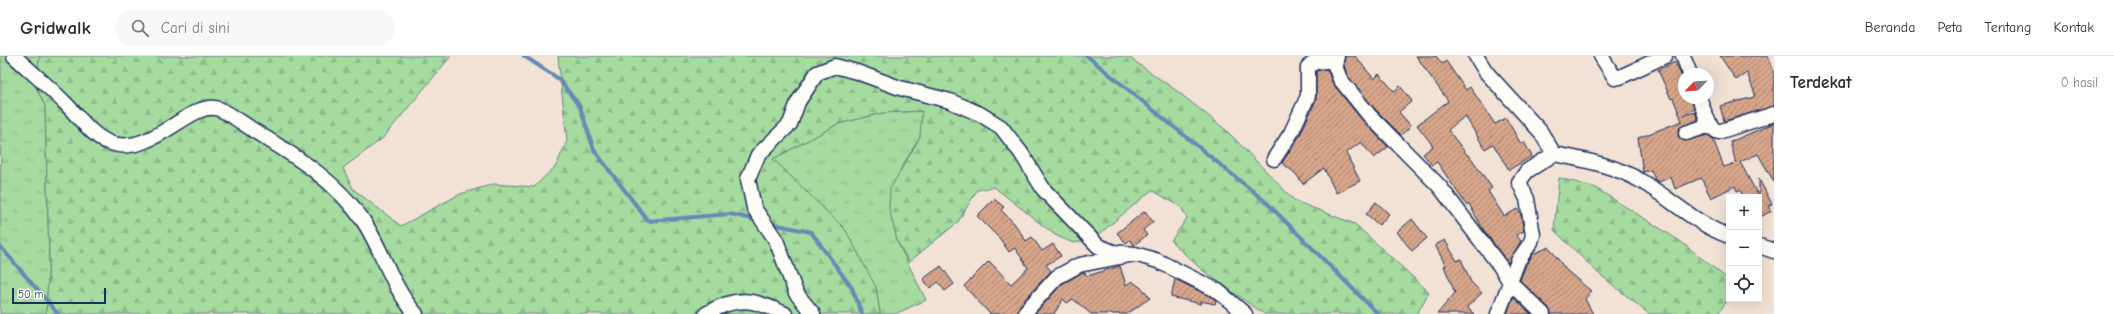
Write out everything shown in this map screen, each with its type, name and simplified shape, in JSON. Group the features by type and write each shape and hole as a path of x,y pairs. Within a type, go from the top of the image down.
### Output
{"street":[{"path":"14,56 64,101 92,131 110,143 130,146 152,139 205,109 218,109 281,147 318,174 347,199 364,223 390,273 416,314"},
{"path":"1476,56 1486,72 1540,131 1554,154"},
{"path":"1601,56 1615,78 1665,56"},
{"path":"1683,56 1688,68"},
{"path":"1274,159 1291,133 1308,96 1308,68 1315,62 1337,58 1335,66 1340,78 1382,130 1440,187 1500,266 1510,282 1543,314"},
{"path":"813,314 796,293 776,240 754,208 748,179 758,155 790,124 798,102 816,74 835,66 857,72 900,88 950,100 980,114 1001,127 1021,153 1044,190 1098,246 1113,252 1135,254 1158,261 1218,291 1245,314"},
{"path":"1701,104 1713,130 1723,131 1774,114"},
{"path":"1686,133 1710,125"},
{"path":"1498,314 1518,261 1531,242 1533,235 1527,199 1519,182 1527,171 1554,154 1600,163 1640,180 1710,228 1726,235"},
{"path":"1762,247 1774,251"},
{"path":"1025,314 1026,311 1057,277 1073,268 1079,265 1135,254"},
{"path":"706,314 720,305 741,301 760,302 786,314"}],"green space":[{"path":"1,56 40,56 35,85 45,106 49,259 46,314 0,314"},
{"path":"40,56 451,56 383,138 343,168 353,189 401,226 460,194 494,184 534,187 556,166 567,141 558,56 1127,56 1177,91 1226,130 1295,201 1355,224 1429,292 1417,314 1264,314 1202,270 1171,241 1187,218 1181,207 1152,190 1092,240 1073,243 1055,235 994,187 977,190 958,222 909,262 897,241 889,208 890,189 920,137 922,111 882,113 838,124 773,159 845,229 876,287 880,314 46,314 49,259 45,106 35,85"},
{"path":"923,111 920,137 900,170 897,241 926,300 895,314 880,314 876,287 773,159 838,124 882,113"},
{"path":"1559,178 1594,187 1680,241 1726,278 1726,302 1718,314 1649,314 1598,273 1554,230"}],"building":[{"path":"1345,56 1355,56 1374,79 1379,74 1394,91 1400,86 1412,101 1399,112 1411,126 1401,135 1375,109 1347,75 1344,65"},
{"path":"1416,56 1436,56 1442,64 1446,61 1466,90 1470,87 1495,124 1506,118 1521,144 1524,142 1532,156 1509,170 1493,144 1485,149 1465,116 1448,130 1468,156 1469,155 1492,188 1488,191 1504,216 1518,209 1521,215 1524,231 1516,235 1521,241 1508,263 1483,229 1469,204 1467,206 1437,162 1432,165 1423,154 1433,146 1417,125 1448,101"},
{"path":"1720,56 1768,56 1774,73 1774,106 1724,121 1720,106 1754,97 1755,94 1747,73 1736,80"},
{"path":"1675,62 1678,68 1678,104 1693,104 1694,108 1684,115 1695,112 1698,120 1680,127 1678,136 1685,141 1708,135 1713,139 1724,167 1736,163 1730,142 1774,123 1774,182 1758,154 1740,162 1757,194 1742,194 1740,190 1737,191 1735,186 1711,198 1701,178 1675,189 1671,177 1659,182 1655,180 1651,170 1643,172 1638,138 1682,121 1673,98 1671,99 1658,70"},
{"path":"1327,69 1333,84 1362,120 1388,147 1374,158 1361,142 1346,153 1360,181 1336,193 1324,168 1303,184 1295,173 1282,163 1299,137 1316,100 1316,71"},
{"path":"1759,179 1772,204 1768,206 1771,211 1762,216 1762,194 1759,194"},
{"path":"994,199 1004,207 1001,210 1014,223 1026,241 1032,237 1042,251 1053,244 1061,256 1046,265 1051,271 1020,305 1017,314 990,314 964,286 989,261 1011,284 1028,268 1015,248 1009,252 1000,239 977,216"},
{"path":"1376,202 1389,214 1379,225 1366,214"},
{"path":"1145,211 1153,222 1143,230 1147,235 1134,245 1130,240 1126,243 1117,233"},
{"path":"1412,219 1427,238 1412,251 1397,232"},
{"path":"1445,240 1457,261 1461,259 1471,282 1482,293 1467,307 1474,314 1437,314 1455,293 1444,266 1446,266 1435,245"},
{"path":"1549,247 1566,270 1591,291 1585,299 1593,314 1551,314 1549,308 1520,280 1526,265 1533,254"},
{"path":"941,266 954,284 945,291 938,282 930,288 923,279"},
{"path":"1120,266 1126,285 1132,281 1145,291 1150,298 1127,314 1091,314 1073,299 1067,303 1063,299 1054,314 1035,314 1062,284 1082,273 1085,273 1087,276"},
{"path":"1175,279 1213,298 1216,300 1215,304 1200,301 1201,304 1171,297"},
{"path":"1513,297 1531,314 1507,314"}],"waterway":[{"path":"524,56 559,79 580,107 594,150 648,221 730,214 757,220"},
{"path":"1087,56 1266,202 1378,314"},
{"path":"768,223 811,232 852,288 862,314"},
{"path":"0,246 58,314"}]}
